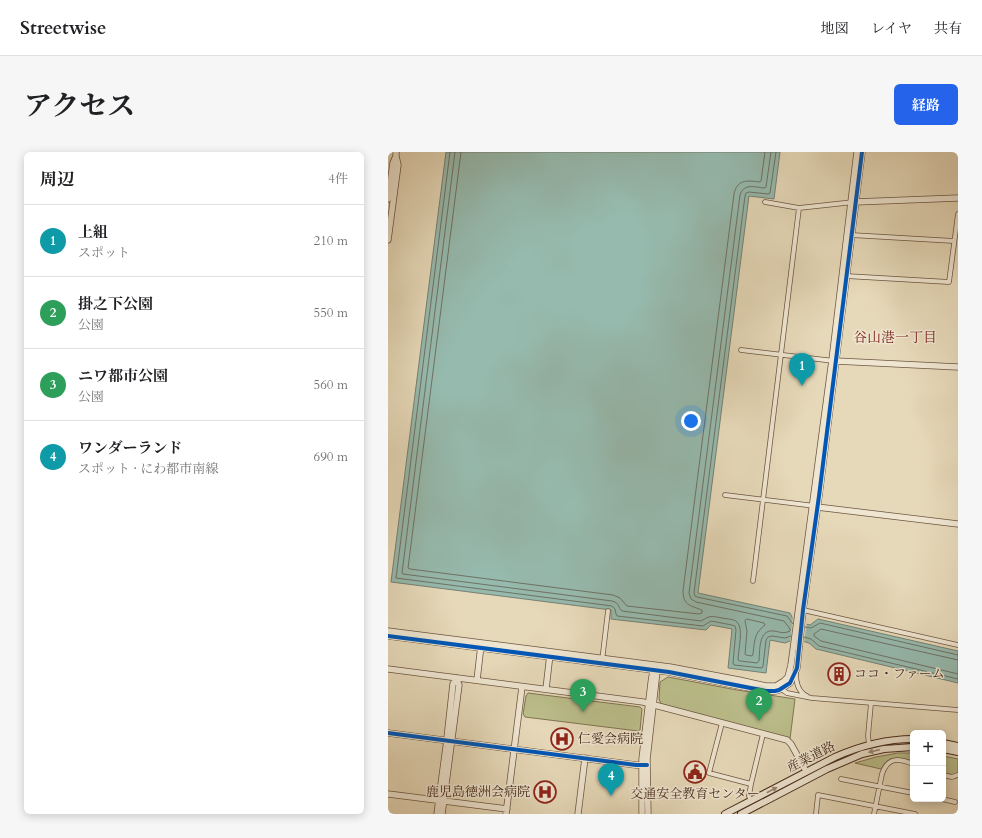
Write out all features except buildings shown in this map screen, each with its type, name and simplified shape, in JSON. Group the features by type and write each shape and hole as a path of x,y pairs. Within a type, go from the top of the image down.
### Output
{"main road":[{"name":"産業道路","path":"725,814 840,754 869,744 910,739"},
{"path":"946,744 958,746"},
{"name":"産業道路","path":"741,814 827,769 862,754 884,749 910,747"},
{"path":"946,750 958,752"}],"street":[{"path":"781,686 790,672 796,645 851,236 857,152"},
{"path":"834,361 853,202 862,152"},
{"path":"388,199 392,164 396,154"},
{"path":"388,240 390,206 398,165 396,154"},
{"path":"765,202 800,208 853,202 958,198"},
{"path":"753,582 800,208"},
{"path":"846,276 949,282 958,214"},
{"path":"851,236 954,241"},
{"path":"741,350 834,361 958,368"},
{"path":"725,495 958,524"},
{"path":"800,616 803,610 815,506"},
{"path":"803,610 958,645"},
{"path":"602,661 608,611"},
{"path":"388,631 655,669 716,676 766,686 781,686 790,683 797,668"},
{"path":"388,636 481,645"},
{"path":"477,680 481,645"},
{"path":"796,645 796,676 799,689 802,694 812,698"},
{"path":"546,690 550,654"},
{"path":"388,669 643,702 789,742 806,772"},
{"path":"642,814 650,704 655,669"},
{"path":"437,814 441,800 450,741 453,684 456,678"},
{"path":"388,794 441,800 506,811 522,686"},
{"path":"781,686 787,693 812,698 958,710"},
{"path":"869,744 868,736 871,703"},
{"path":"722,723 709,773 751,784"},
{"path":"388,733 645,765"},
{"path":"751,801 751,784 763,734"},
{"path":"578,814 585,758"},
{"path":"874,814 882,774 887,764 895,760 910,763"},
{"path":"645,765 648,814"},
{"path":"946,776 952,777 958,775"},
{"path":"841,780 910,792"},
{"path":"816,814 818,795 915,814"},
{"path":"441,800 442,814"},
{"path":"946,800 955,802"}],"green space":[{"path":"668,677 795,699 790,739 661,704 659,699 660,682"},
{"path":"528,693 640,707 642,709 640,730 638,731 525,717 523,714 526,696"},
{"path":"898,753 910,753 910,761 897,758 890,759 881,769 855,763"},
{"path":"946,757 958,759 958,773 952,775 946,774"}],"water":[{"path":"446,152 780,152 774,199 749,196 698,593 790,613 794,621 810,625 818,619 958,651 958,683 816,649 809,643 795,639 785,643 770,640 766,673 728,668 732,629 711,625 706,630 611,619 611,610 391,582"}],"pier":[{"path":"793,615 796,619 807,622 804,643 795,641 790,643"}],"cycle path":[{"path":"388,636 669,672 766,691 779,690 790,683 797,668 803,610 819,496 862,152"},
{"path":"388,733 636,765 647,765"}],"place":[{"name":"上組","path":"802,386"},
{"name":"ココ・ファーム","path":"839,674"},
{"name":"ニワ都市公園","path":"583,712"},
{"name":"掛之下公園","path":"759,721"},
{"name":"仁愛会病院","path":"562,739"},
{"name":"交通安全教育センター","path":"695,772"},
{"name":"鹿児島徳洲会病院","path":"545,792"},
{"name":"ワンダーランド","path":"611,796"}],"district":[{"name":"谷山港一丁目","path":"895,337"}]}
